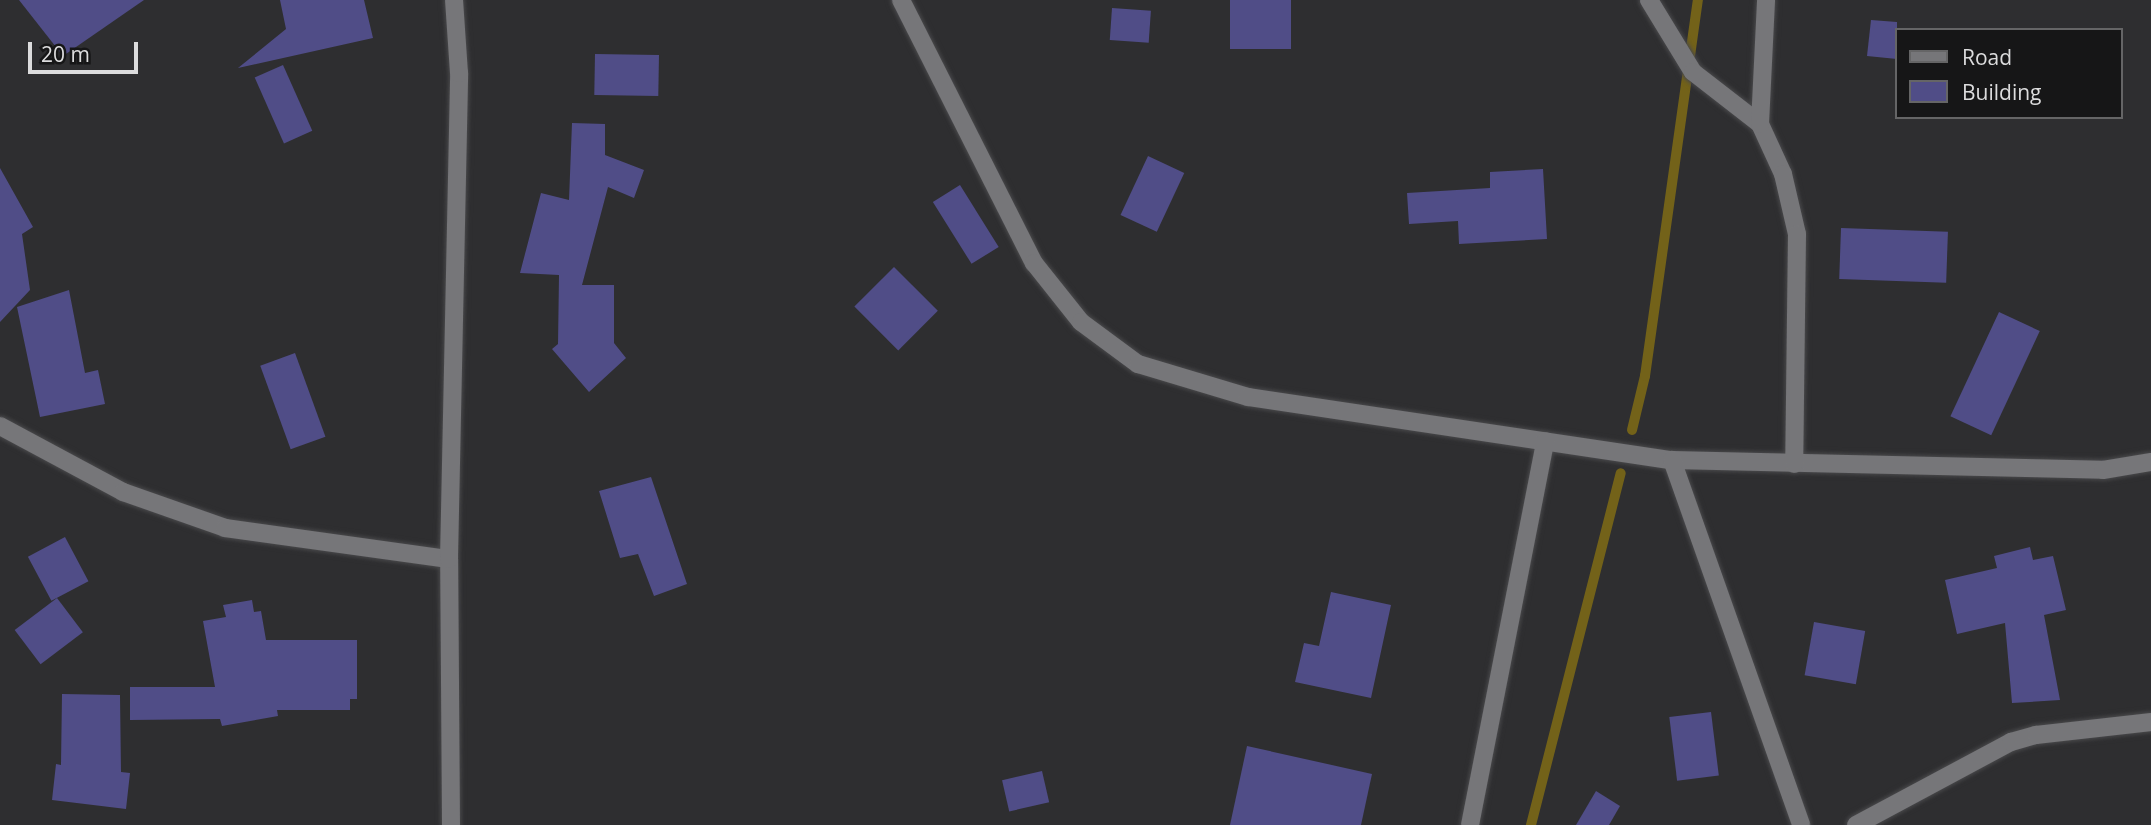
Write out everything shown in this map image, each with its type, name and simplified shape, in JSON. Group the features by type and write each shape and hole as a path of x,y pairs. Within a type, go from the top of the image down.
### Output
{"street":[{"path":"451,825 449,559 459,73 454,0"},
{"path":"901,0 1034,263 1055,295 1109,347 1138,364 1248,397 1672,460 2103,470 2151,462"},
{"path":"1649,0 1693,72 1760,124"},
{"path":"1766,0 1760,124 1783,174 1797,234 1794,464"},
{"path":"0,426 123,492 225,528 449,559"},
{"path":"1470,825 1545,441"},
{"path":"1672,460 1801,825"},
{"path":"1856,825 2011,743 2036,734 2151,722"}],"building":[{"path":"19,0 144,0 63,56"},
{"path":"280,0 364,0 373,38 238,68 286,29"},
{"path":"1230,0 1291,0 1291,49 1230,49"},
{"path":"1112,8 1151,11 1149,43 1110,40"},
{"path":"1871,20 1897,22 1896,59 1867,56"},
{"path":"595,54 659,55 658,96 594,95"},
{"path":"283,65 312,131 284,143 255,78"},
{"path":"572,123 605,124 605,155 644,170 634,198 608,187 582,285 614,285 614,343 626,358 589,392 552,349 558,344 559,275 520,273 541,193 569,200"},
{"path":"1148,156 1184,173 1157,232 1121,215"},
{"path":"0,168 33,227 22,234 30,290 0,322"},
{"path":"1543,169 1547,239 1459,244 1458,221 1409,224 1407,193 1490,188 1490,172"},
{"path":"960,185 999,247 972,264 933,202"},
{"path":"1841,228 1948,232 1946,283 1839,279"},
{"path":"894,267 938,311 898,350 854,307"},
{"path":"69,290 85,373 98,370 105,404 40,417 17,307"},
{"path":"1999,312 2040,331 1991,435 1950,416"},
{"path":"295,353 325,437 291,449 260,366"},
{"path":"651,477 687,584 654,596 638,554 620,558 599,491"},
{"path":"65,537 88,581 51,601 28,557"},
{"path":"2030,547 2033,560 2053,556 2066,610 2044,615 2060,700 2012,703 2005,623 1957,634 1945,580 1997,568 1994,556"},
{"path":"1331,592 1391,605 1371,698 1295,682 1304,643 1319,646"},
{"path":"57,598 83,632 41,664 15,630"},
{"path":"252,600 254,612 261,611 266,640 357,640 357,699 350,699 350,710 277,710 278,716 222,726 220,719 130,720 130,687 215,687 203,621 226,617 223,605"},
{"path":"1814,622 1865,631 1856,684 1805,675"},
{"path":"62,694 120,695 121,772 130,773 126,809 52,800 56,764 61,765"},
{"path":"1711,712 1719,776 1677,781 1669,717"},
{"path":"1247,746 1372,774 1361,825 1230,825"},
{"path":"1042,771 1049,802 1009,811 1002,780"},
{"path":"1596,791 1620,806 1609,825 1576,825"}],"waterway":[{"path":"1632,430 1645,376 1698,0"},
{"path":"1531,825 1621,473"}]}
